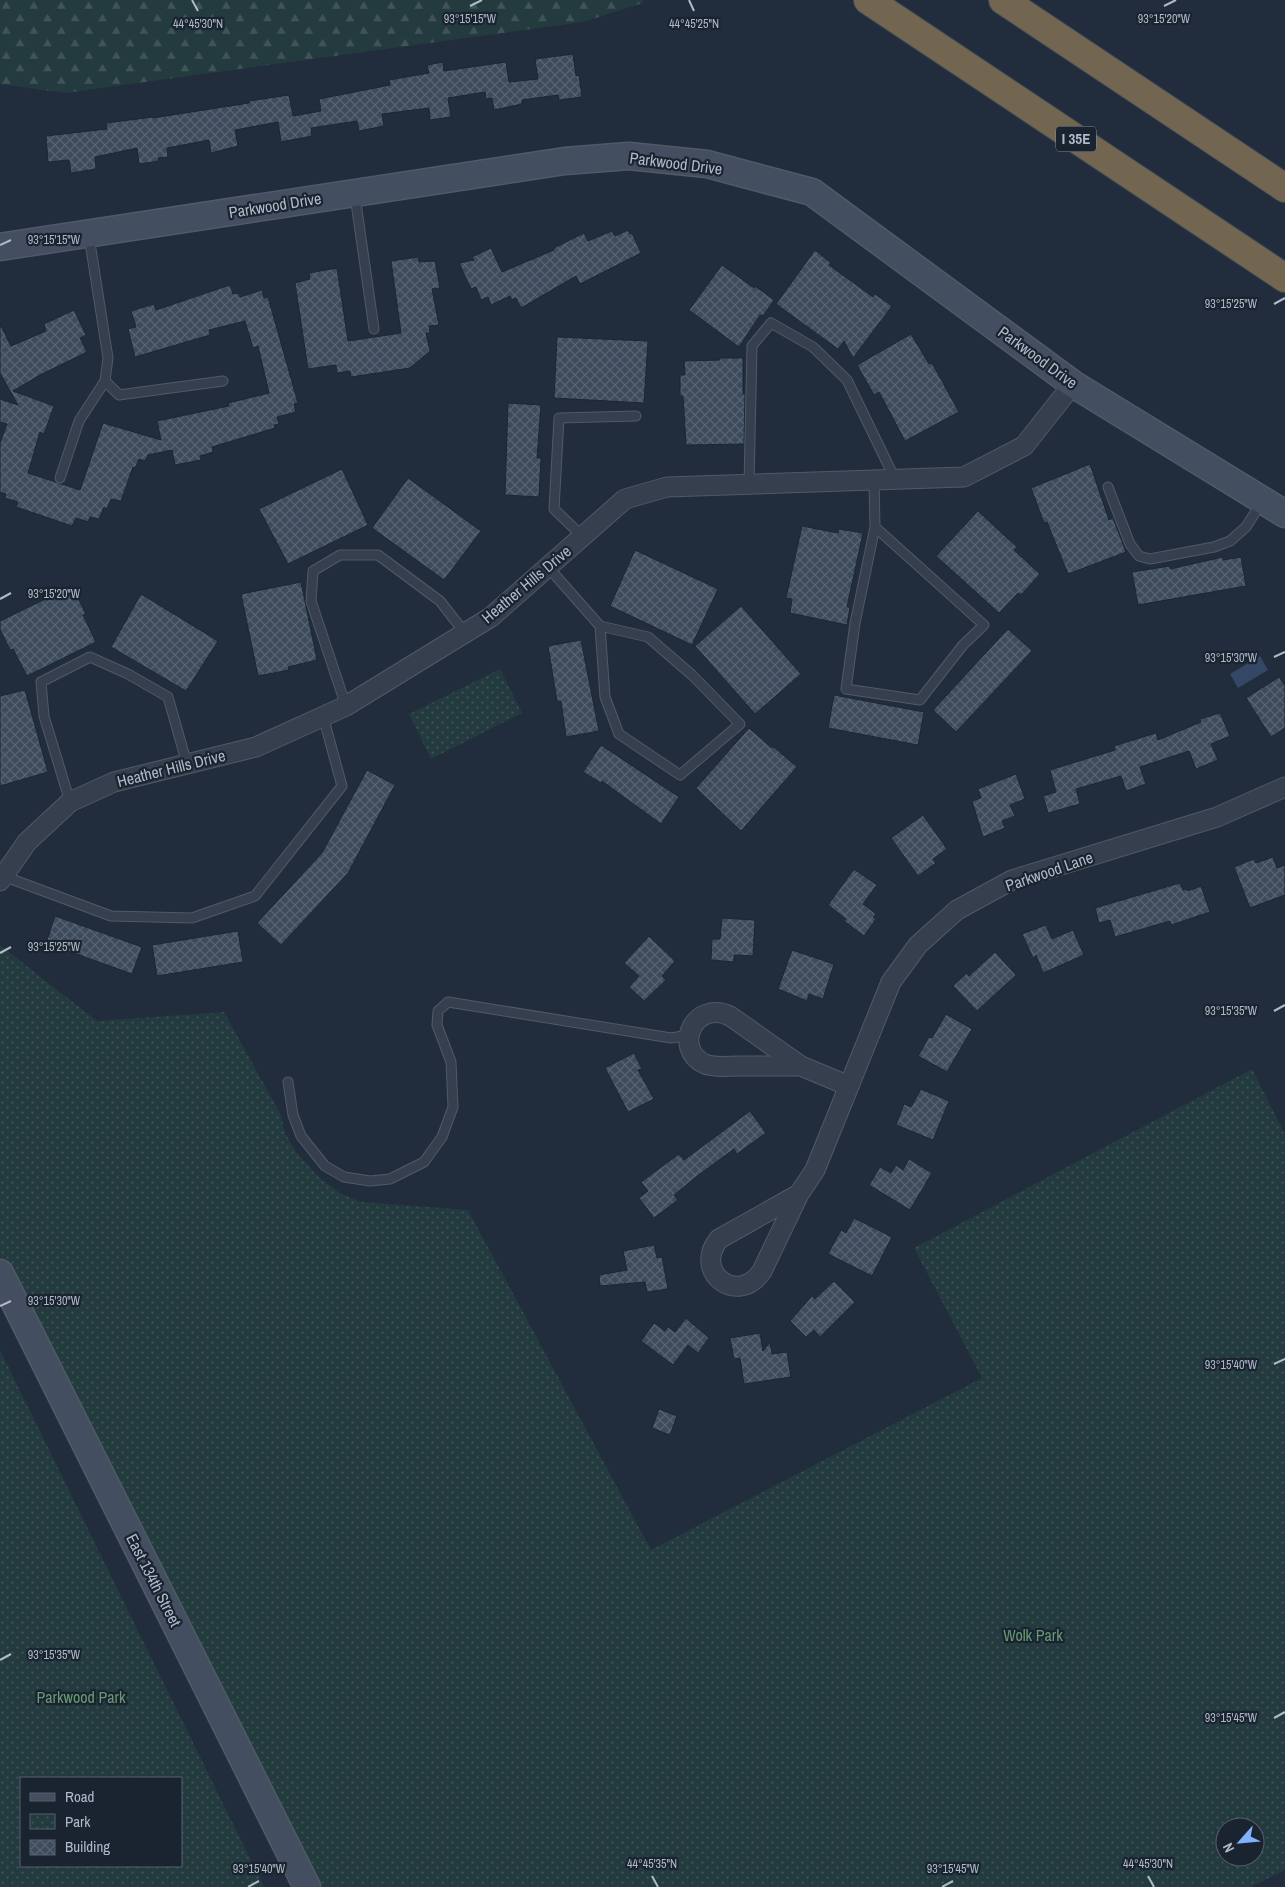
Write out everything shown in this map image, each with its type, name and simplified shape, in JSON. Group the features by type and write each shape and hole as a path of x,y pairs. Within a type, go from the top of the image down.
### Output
{"highway":[{"name":"I 35E","path":"868,0 1285,278"},
{"path":"1003,0 1285,188"}],"street":[{"name":"Parkwood Drive","path":"0,247 566,161 629,156 707,164 812,192 1073,384 1285,514"},
{"name":"Heather Hills Drive","path":"2,879 27,842 70,802 114,782 256,747 346,706 491,617 624,499 667,487 964,477 1024,446 1073,384"},
{"name":"Parkwood Lane","path":"799,1194 719,1239 714,1245 710,1260 711,1267 720,1280 735,1287 751,1283 757,1278 799,1194 815,1170 891,982 918,945 957,910 1012,880 1217,817 1285,787"},
{"path":"801,1066 711,1066 703,1063 692,1051 689,1035 691,1028 701,1016 708,1013 724,1013 801,1066 849,1086"},
{"name":"East 134th Street","path":"0,1273 307,1887"}],"lane":[{"path":"354,193 374,329"},
{"path":"60,478 79,421 105,381 108,358 88,234"},
{"path":"749,484 752,346 771,323 813,347 847,380 895,479"},
{"path":"105,381 119,396 222,381"},
{"path":"582,536 554,509 559,418 636,416"},
{"path":"874,480 875,526 855,623 846,689 920,700 963,645 984,625 875,526"},
{"path":"1108,487 1130,544 1139,556 1150,560 1214,547 1230,541 1246,527 1263,500"},
{"path":"346,706 311,601 313,571 340,555 378,555 440,602 465,633"},
{"path":"548,566 600,626 648,637 692,675 740,724 680,775 619,734 605,697 600,626"},
{"path":"70,802 44,716 42,682 90,657 128,674 168,697 188,764"},
{"path":"2,879 111,916 192,918 255,896 342,786 323,716"},
{"path":"288,1082 293,1115 301,1136 311,1151 325,1166 344,1177 370,1181 390,1179 424,1162 442,1137 453,1107 451,1062 437,1025 438,1011 448,1002 671,1038 689,1035"}],"green space":[{"path":"0,0 643,0 643,3 583,22 65,93 0,84"},
{"path":"500,669 522,713 431,759 409,714"},
{"name":"Wolk Park","path":"0,945 97,1021 224,1012 281,1115 285,1133 296,1152 322,1180 340,1193 361,1202 468,1210 651,1550 982,1378 914,1248 1252,1069 1285,1134 1285,1870 1251,1887 307,1887 0,1273"},
{"name":"Parkwood Park","path":"0,1350 264,1887 0,1887"}],"water":[{"path":"1260,656 1268,670 1238,688 1230,674"}],"building":[{"path":"573,54 576,76 579,75 582,97 559,100 558,95 522,100 522,104 494,110 492,98 486,99 485,92 448,98 451,117 430,120 429,108 382,114 384,126 359,131 357,121 311,128 312,136 281,142 278,122 235,130 238,146 211,153 209,140 167,148 168,157 158,158 159,161 139,164 137,148 95,157 96,169 71,173 69,160 48,162 46,136 107,129 106,123 153,118 289,95 293,116 321,111 319,99 390,85 389,80 429,73 427,65 443,62 444,71 506,62 509,82 538,79 535,59"},
{"path":"628,230 630,234 632,233 641,253 580,284 576,276 521,308 516,298 512,300 510,296 491,305 488,297 481,300 476,287 471,289 459,263 474,260 472,257 491,248 502,272 554,250 554,248 584,233 588,241 612,231 615,236"},
{"path":"815,250 831,263 829,265 873,297 875,294 892,306 853,358 844,341 838,349 776,304"},
{"path":"418,257 419,262 435,261 440,288 432,289 439,325 429,326 430,333 426,333 430,351 410,368 351,377 350,371 337,373 336,365 308,369 295,283 310,279 309,273 337,268 348,341 401,333 391,261"},
{"path":"722,265 774,300 763,316 760,315 739,347 689,310"},
{"path":"230,285 233,294 239,293 240,297 262,290 264,298 268,297 298,403 294,404 296,412 277,417 279,424 274,425 275,428 212,447 213,452 200,456 201,460 175,465 172,450 148,455 145,461 139,459 135,468 133,467 121,501 111,499 107,509 104,507 99,519 90,517 88,522 76,518 72,526 16,507 18,502 5,498 6,494 0,492 0,443 7,424 0,422 0,399 18,405 0,373 0,324 11,346 46,331 44,324 74,310 86,335 80,338 87,352 40,375 13,391 54,406 44,434 40,432 28,473 80,490 103,423 161,440 157,421 229,406 228,403 269,393 258,346 253,348 245,321 209,330 210,335 135,357 128,329 136,327 131,311 154,304 156,310"},
{"path":"911,334 929,364 932,363 959,412 905,441 879,392 874,395 857,365"},
{"path":"557,337 648,341 644,403 554,398"},
{"path":"720,358 743,358 743,394 745,394 744,444 686,445 683,396 680,396 680,375 685,375 684,361 720,360"},
{"path":"508,403 541,405 537,458 541,458 539,497 505,495"},
{"path":"1090,464 1109,520 1113,518 1126,552 1068,574 1047,522 1044,523 1031,488"},
{"path":"342,469 368,525 288,564 259,509"},
{"path":"408,478 481,531 444,580 372,528"},
{"path":"978,511 1017,547 1014,550 1040,574 1021,595 1018,593 999,613 936,556"},
{"path":"802,526 838,533 839,529 863,533 847,607 850,607 847,625 790,613 792,599 786,598"},
{"path":"635,550 718,589 692,645 610,606"},
{"path":"1223,557 1223,560 1241,557 1246,586 1138,605 1132,572 1170,566 1170,569"},
{"path":"301,582 317,660 288,667 289,670 258,676 241,594"},
{"path":"72,586 86,614 83,615 96,642 27,676 13,649 10,650 0,629 0,621"},
{"path":"141,594 218,641 186,691 111,647"},
{"path":"741,606 801,674 755,714 695,646"},
{"path":"1008,629 1032,651 956,732 933,710"},
{"path":"581,640 599,731 566,737 561,701 557,701 548,646"},
{"path":"1279,677 1285,686 1285,728 1271,737 1246,698"},
{"path":"25,690 48,772 0,786 0,696"},
{"path":"834,695 924,712 918,745 828,728"},
{"path":"1220,713 1230,736 1211,744 1218,760 1196,769 1189,751 1140,767 1146,784 1126,791 1121,776 1076,789 1080,804 1048,813 1043,796 1056,792 1050,770 1115,750 1114,746 1156,733 1158,740 1201,722 1200,719"},
{"path":"749,728 797,767 741,831 696,788"},
{"path":"601,745 679,797 661,824 602,781 601,783 583,772"},
{"path":"367,770 395,785 348,873 281,945 257,923 322,853"},
{"path":"1016,774 1025,799 1010,805 1015,816 1002,821 1005,828 983,837 972,801 981,798 978,789"},
{"path":"923,815 947,849 933,859 936,863 918,876 891,838"},
{"path":"1273,857 1277,868 1285,865 1285,895 1250,908 1234,867 1254,859 1256,863"},
{"path":"854,869 877,885 863,904 876,914 873,917 876,919 864,936 844,921 846,919 828,905"},
{"path":"1180,883 1183,890 1187,889 1188,891 1201,886 1210,912 1171,925 1170,921 1115,937 1110,920 1099,923 1095,908"},
{"path":"55,916 142,947 132,974 46,943"},
{"path":"722,918 755,920 753,956 734,955 734,962 711,960 712,939 720,939"},
{"path":"1046,925 1052,939 1073,930 1084,955 1043,973 1036,955 1033,958 1022,934"},
{"path":"238,931 243,962 157,976 152,945"},
{"path":"649,936 675,961 662,976 666,980 644,1001 629,987 639,976 624,963"},
{"path":"792,950 834,964 823,999 809,994 807,1001 778,989"},
{"path":"995,952 1016,975 977,1011 953,986 967,973 969,976"},
{"path":"946,1014 972,1029 947,1072 918,1056 929,1037 932,1038"},
{"path":"634,1053 642,1069 638,1070 654,1099 628,1112 605,1068"},
{"path":"921,1089 949,1101 933,1140 896,1125 904,1104 911,1107"},
{"path":"750,1111 766,1133 737,1154 734,1149 696,1177 674,1195 678,1200 654,1218 639,1198 648,1191 641,1182 679,1154 684,1160"},
{"path":"909,1159 932,1173 910,1210 869,1185 880,1167 891,1173 896,1165 903,1170"},
{"path":"854,1218 892,1237 872,1276 828,1254 841,1230 846,1233"},
{"path":"654,1245 657,1258 662,1257 668,1289 647,1292 645,1282 600,1286 599,1275 627,1270 623,1251"},
{"path":"834,1281 855,1302 820,1337 814,1330 806,1337 790,1321 812,1296 815,1299"},
{"path":"686,1318 709,1338 698,1353 688,1345 673,1365 641,1341 654,1323 665,1331 668,1327 675,1332"},
{"path":"760,1333 763,1351 770,1342 772,1354 787,1352 791,1377 744,1384 740,1358 734,1359 730,1338"},
{"path":"659,1409 677,1416 670,1435 652,1428"}]}
